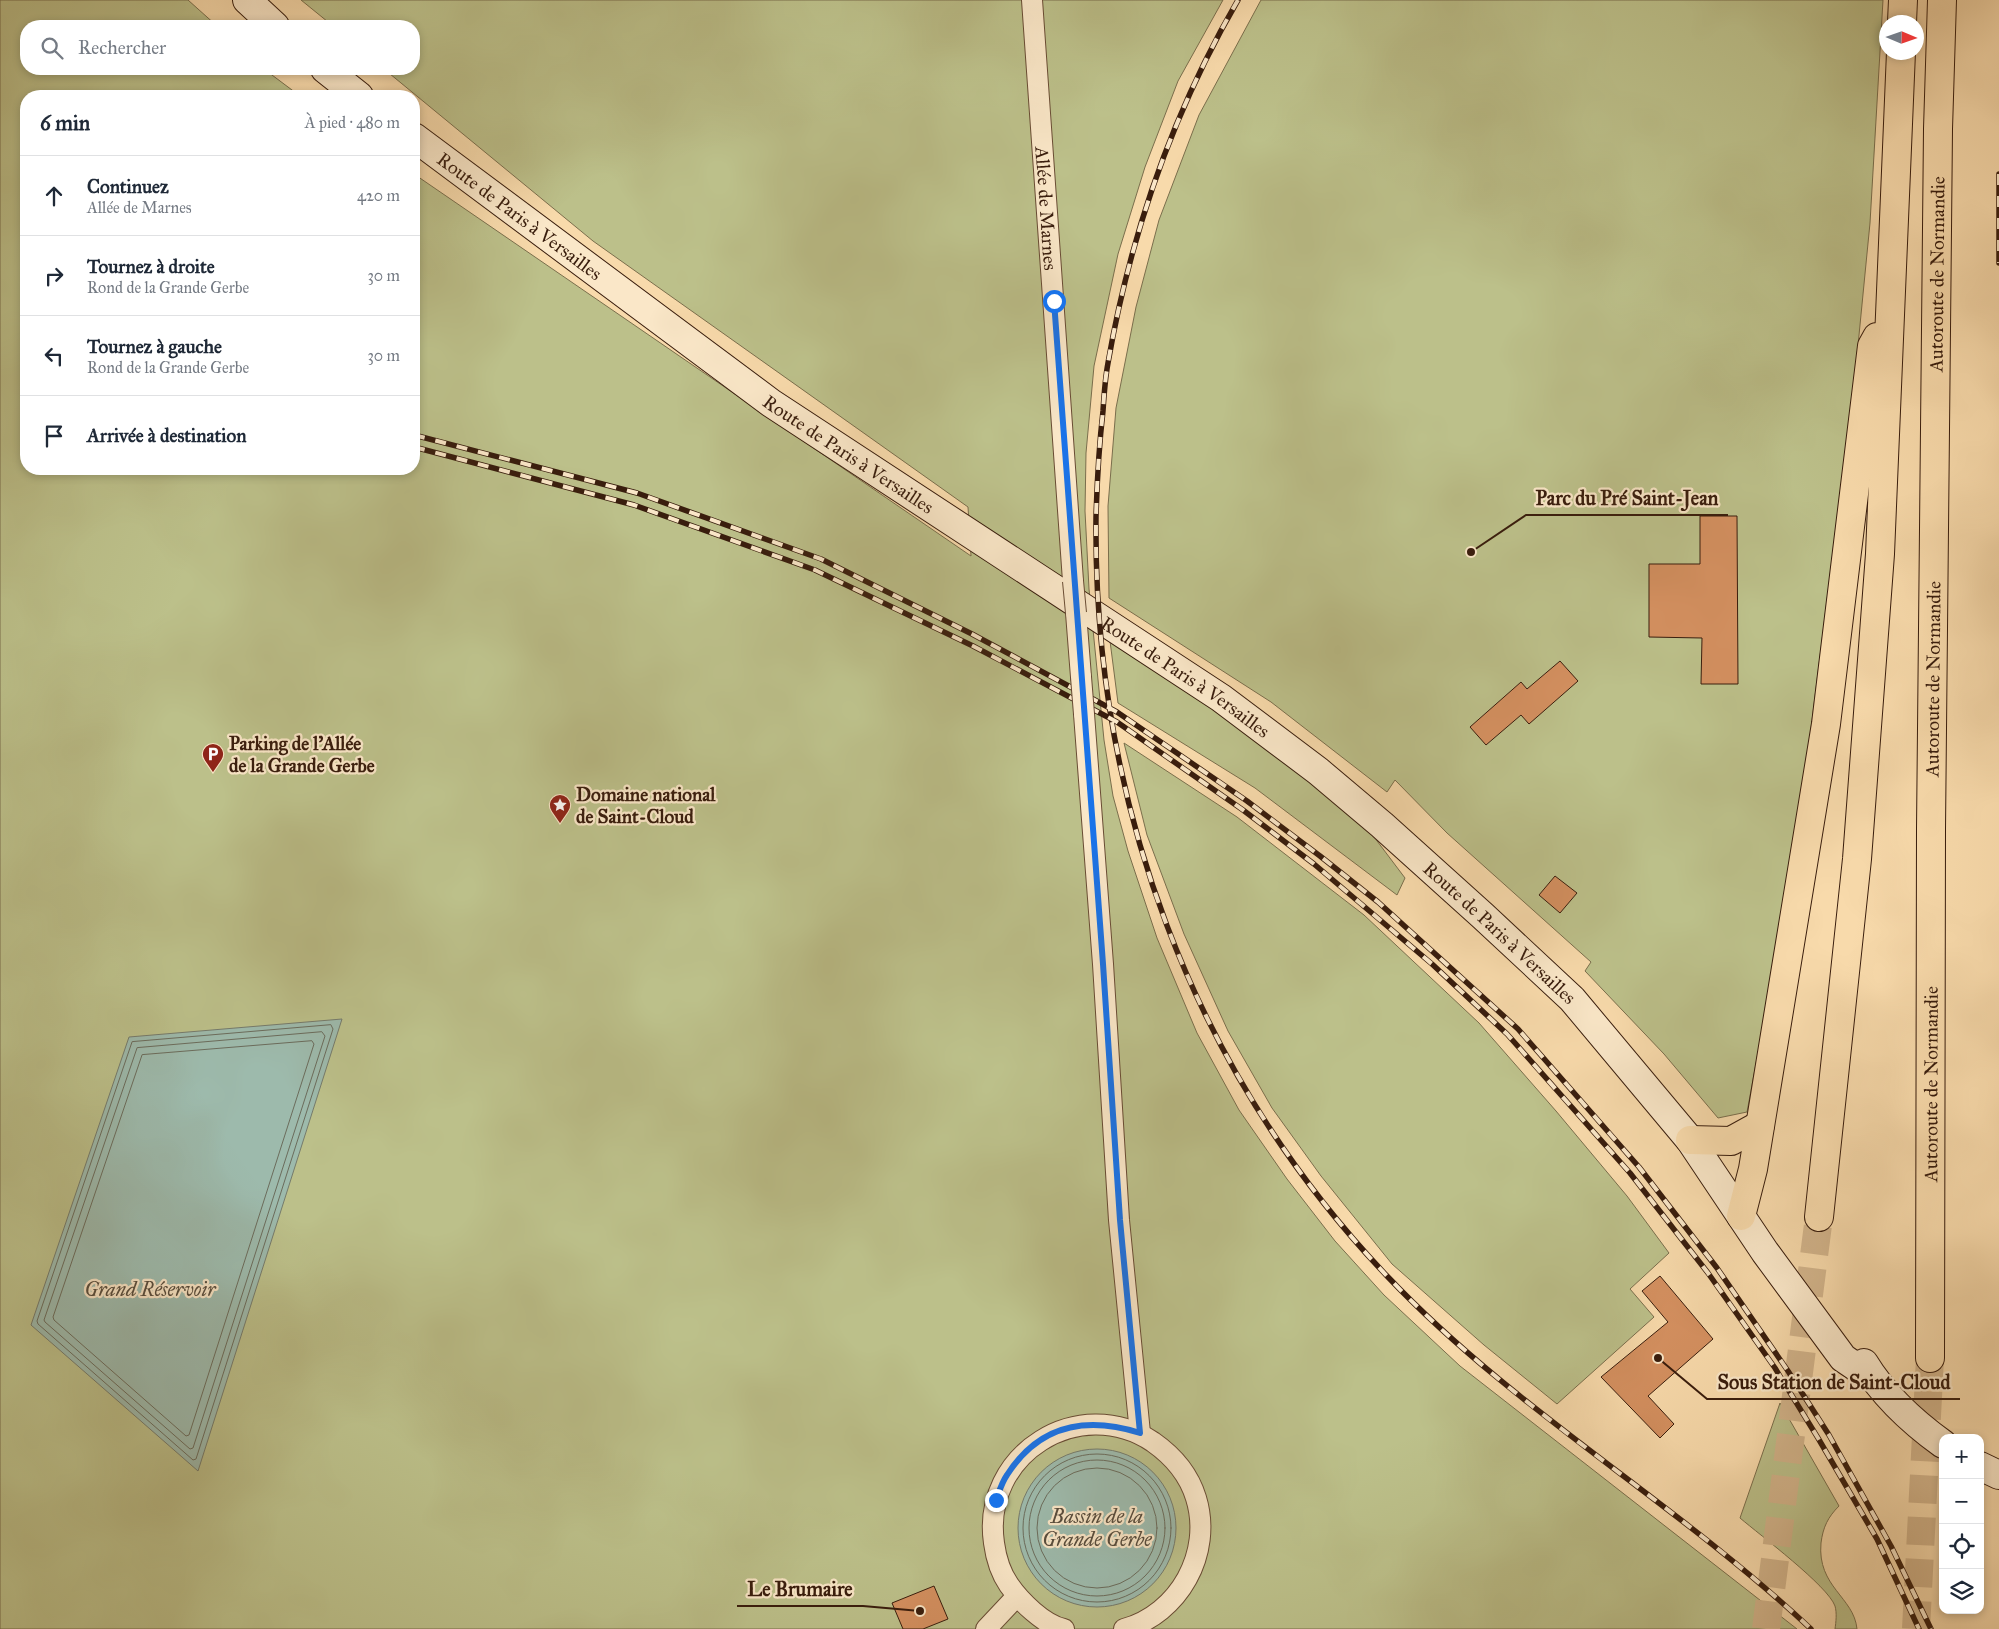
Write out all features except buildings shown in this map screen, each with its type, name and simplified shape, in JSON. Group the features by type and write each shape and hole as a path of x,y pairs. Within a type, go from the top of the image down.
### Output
{"highway":[{"path":"1902,15 1903,0"},
{"name":"Autoroute de Normandie","path":"1930,1358 1931,829 1938,129 1942,0"},
{"path":"1820,1217 1857,860 1880,554 1901,60"},
{"path":"1744,1206 1760,1125 1826,724 1872,346 1891,311"},
{"path":"1690,1140 1732,1141 1760,1125"}],"main road":[{"path":"247,0 269,20"},
{"path":"332,75 351,90"},
{"name":"Route de Paris à Versailles","path":"420,142 771,403 1221,698 1318,771 1484,916 1572,999 1744,1206"},
{"path":"1744,1206 1765,1252 1843,1358 1874,1379"},
{"path":"1744,1206 1776,1243 1854,1347 1874,1379 1900,1410 1939,1441"},
{"path":"1984,1468 1999,1475"}],"street":[{"name":"Allée de Marnes","path":"1032,0 1120,1220 1140,1433"},
{"path":"1060,1629 1036,1614 1017,1596 1005,1578 996,1558 992,1529 996,1500 1006,1476 1022,1456 1036,1443 1052,1434 1074,1426 1096,1424 1111,1425 1140,1433 1167,1452 1185,1473 1196,1498 1201,1525 1199,1545 1194,1564 1179,1592 1156,1622 1124,1629"},
{"path":"986,1629 1017,1596"}],"green space":[{"name":"Domaine national de Saint-Cloud","path":"0,0 188,0 210,20 20,20 20,75 272,75 292,90 20,90 20,475 420,475 420,178 971,556 968,507 593,241 420,99 420,90 410,90 391,75 420,75 420,20 326,20 301,0 1223,0 1178,81 1145,167 1118,254 1094,366 1086,453 1085,511 1089,589 1104,740 1113,796 1128,851 1157,938 1197,1033 1239,1110 1287,1179 1335,1241 1384,1295 1460,1366 1797,1629 0,1629"},
{"path":"1261,0 1883,0 1882,15 1879,15 1880,60 1870,223 1855,376 1796,849 1747,1112 1718,1118 1664,1054 1585,971 1591,962 1447,833 1395,780 1387,792 1271,702 1109,598 1108,506 1116,408 1136,307 1159,220 1199,115"},
{"path":"1110,641 1257,736 1365,825 1405,878 1397,895 1255,788 1118,703"},
{"path":"1124,743 1237,817 1364,915 1479,1023 1627,1196 1669,1253 1630,1289 1654,1317 1557,1404 1484,1345 1392,1264 1321,1176 1272,1108 1228,1031 1184,934 1147,835"},
{"path":"1780,1403 1839,1506 1829,1518 1823,1532 1821,1558 1830,1581 1850,1608 1857,1629 1835,1629 1836,1609 1830,1597 1807,1574 1740,1518"}],"water":[{"name":"Grand Réservoir","path":"342,1019 198,1471 31,1325 129,1037"},
{"name":"Bassin de la Grande Gerbe","path":"1097,1449 1127,1455 1141,1462 1153,1472 1163,1484 1170,1498 1176,1528 1170,1558 1163,1572 1153,1584 1141,1594 1127,1601 1097,1607 1067,1601 1053,1594 1041,1584 1031,1572 1024,1558 1018,1528 1024,1498 1031,1484 1041,1472 1053,1462 1067,1455"}],"tunnel":[{"path":"1766,1629 1819,1217"},
{"path":"1916,1629 1930,1358"}],"railway":[{"path":"1238,0 1193,86 1157,176 1142,222 1128,268 1108,363 1099,451 1096,517 1100,622 1113,726 1135,827 1167,925 1208,1020 1258,1110 1318,1196 1387,1276 1436,1324 1488,1370 1760,1583 1811,1629"},
{"path":"1999,174 1999,263"},
{"path":"420,437 637,493 821,559 972,634 1117,712 1247,801 1320,856 1378,902 1518,1029 1639,1167 1717,1268 1788,1371 1829,1435 1891,1546 1931,1629"},
{"path":"420,449 634,505 815,570 973,646 1117,722 1243,810 1314,864 1432,964 1507,1034 1630,1173 1708,1273 1775,1368 1877,1539 1919,1629"}],"place":[{"name":"Parc du Pré Saint-Jean","path":"1471,552"},
{"name":"Parking de l'Allée de la Grande Gerbe","path":"213,773"},
{"name":"Domaine national de Saint-Cloud","path":"560,824"},
{"name":"Sous Station de Saint-Cloud","path":"1658,1358"},
{"name":"Le Brumaire","path":"920,1611"}],"route":[{"path":"996,1500 1006,1476 1022,1456 1036,1443 1052,1434 1074,1426 1096,1424 1118,1426 1140,1433 1120,1220 1054,301"}]}
